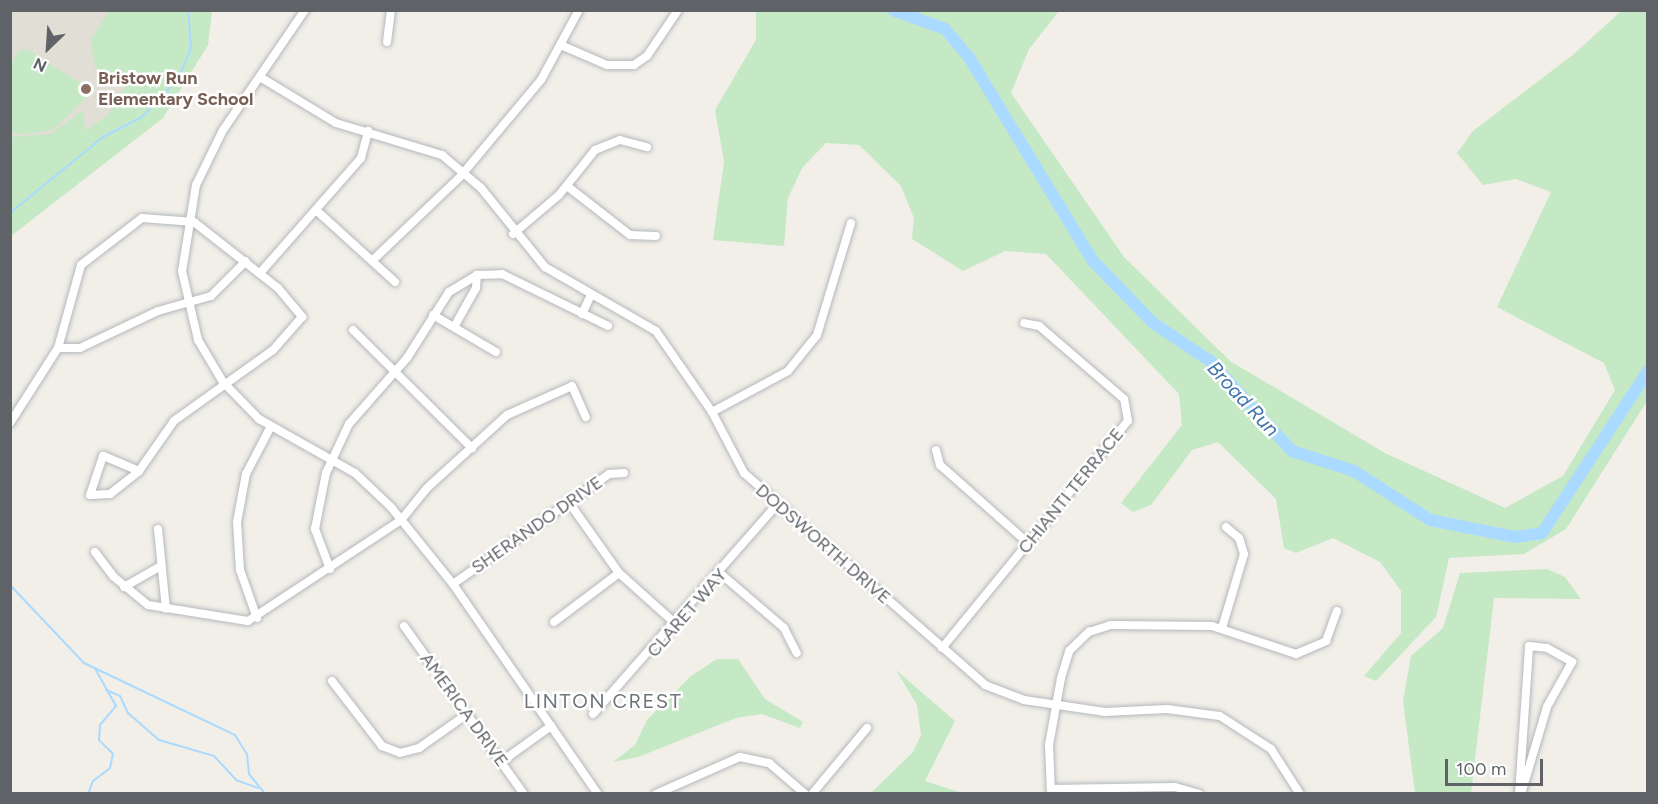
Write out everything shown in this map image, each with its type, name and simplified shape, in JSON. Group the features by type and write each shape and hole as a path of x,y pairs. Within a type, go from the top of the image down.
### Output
{"street":[{"path":"305,10 211,150 186,220 182,262 187,303 198,340 223,382 270,428 332,459 369,484 401,520 453,584 598,794"},
{"path":"387,42 391,10"},
{"path":"372,261 465,171 563,46 579,10"},
{"path":"563,46 607,65 634,65 647,56 678,10"},
{"name":"DODSWORTH DRIVE","path":"260,77 323,117 428,148 465,171 513,234 545,267 591,295 636,316 668,341 712,411 744,473 777,506 996,692 1106,712 1176,709 1220,716 1271,749 1300,794"},
{"path":"260,273 361,158 368,131"},
{"path":"513,234 567,186 587,157 604,145 630,141 647,147"},
{"path":"567,186 630,235 656,236"},
{"path":"316,210 395,282"},
{"path":"10,423 58,348 81,265 142,218 186,220 213,232 300,309 302,317 273,350 223,382 174,421 139,471 110,494 90,495 103,456 139,471"},
{"path":"712,411 788,371 817,335 851,223"},
{"path":"58,348 80,348 217,292 246,261"},
{"path":"330,569 315,520 332,459 360,407 396,369 449,292 477,275 501,274 608,326"},
{"path":"454,327 476,288 477,275"},
{"path":"582,314 591,295"},
{"path":"433,315 496,352"},
{"name":"CHIANTI TERRACE","path":"942,648 1128,421 1124,399 1039,326 1024,323"},
{"path":"353,330 396,369 472,448"},
{"path":"95,552 124,586 147,605 228,622 257,618 401,520 507,415 569,387 577,390 586,417"},
{"path":"257,618 240,570 237,522 246,474 270,428"},
{"path":"936,450 940,465 1029,543"},
{"name":"SHERANDO DRIVE","path":"453,584 609,474 624,472"},
{"path":"568,501 619,573 676,624"},
{"name":"CLARET WAY","path":"593,714 721,574 777,506"},
{"path":"1222,628 1244,554 1239,538 1226,527"},
{"path":"158,529 166,609"},
{"path":"124,586 161,566"},
{"path":"554,622 619,573"},
{"path":"721,574 784,628 797,653"},
{"path":"1199,794 1175,787 1051,791 1049,745 1069,651 1089,632 1110,625 1222,628 1296,654 1326,641 1337,611"},
{"name":"AMERICA DRIVE","path":"404,626 524,794"},
{"path":"1529,646 1547,648 1572,662 1547,708 1520,794 1529,646"},
{"path":"332,681 382,746 400,753 420,748 467,714"},
{"path":"501,762 552,726"},
{"path":"812,794 867,728"},
{"path":"656,794 740,757 769,763 805,794"}],"shaded area":[{"name":"Bristow Run Elementary School","path":"11,11 181,11 144,113 11,154"}],"green space":[{"path":"109,10 212,11 208,45 163,118 11,236 11,137 51,134 83,110 85,131 107,116 126,86 95,69 91,40"},
{"path":"756,11 1059,11 1029,49 1011,93 1124,257 1230,361 1385,453 1505,508 1563,476 1615,390 1604,363 1497,307 1551,192 1516,179 1483,185 1457,153 1473,131 1574,54 1621,11 1647,11 1647,401 1566,529 1524,554 1449,558 1436,617 1376,681 1364,676 1401,633 1401,591 1380,562 1333,538 1296,553 1284,548 1276,499 1218,442 1192,450 1151,505 1133,512 1121,503 1182,425 1179,394 1046,254 1005,251 963,271 912,239 914,218 901,186 859,145 826,143 802,168 788,198 784,246 713,240 724,162 715,110 756,40"},
{"path":"26,49 93,91 54,129 24,135 11,132 10,68 18,51"},
{"path":"1547,569 1565,577 1581,599 1494,598 1471,793 1415,793 1403,701 1411,656 1443,628 1460,573"},
{"path":"717,659 738,659 765,699 803,722 800,728 762,714 736,718 638,757 613,762 635,745 647,720 691,676"},
{"path":"896,670 955,721 925,781 962,793 871,793 913,752 921,735 917,705"}],"waterway":[{"path":"10,213 103,137 142,117 178,79 191,49 188,10"},
{"name":"Broad Run","path":"893,10 945,29 970,59 1093,261 1153,323 1210,361 1292,451 1354,471 1430,520 1515,537 1542,533 1648,371"},
{"path":"10,585 84,663 235,735 247,754 249,774 265,794"},
{"path":"88,794 93,781 110,768 113,754 99,740 100,725 116,706 96,670"},
{"path":"106,690 120,696 128,713 159,740 214,756 236,780 258,788"}],"place":[{"name":"Bristow Run Elementary School","path":"86,89"}],"district":[{"name":"LINTON CREST","path":"603,701"}]}
